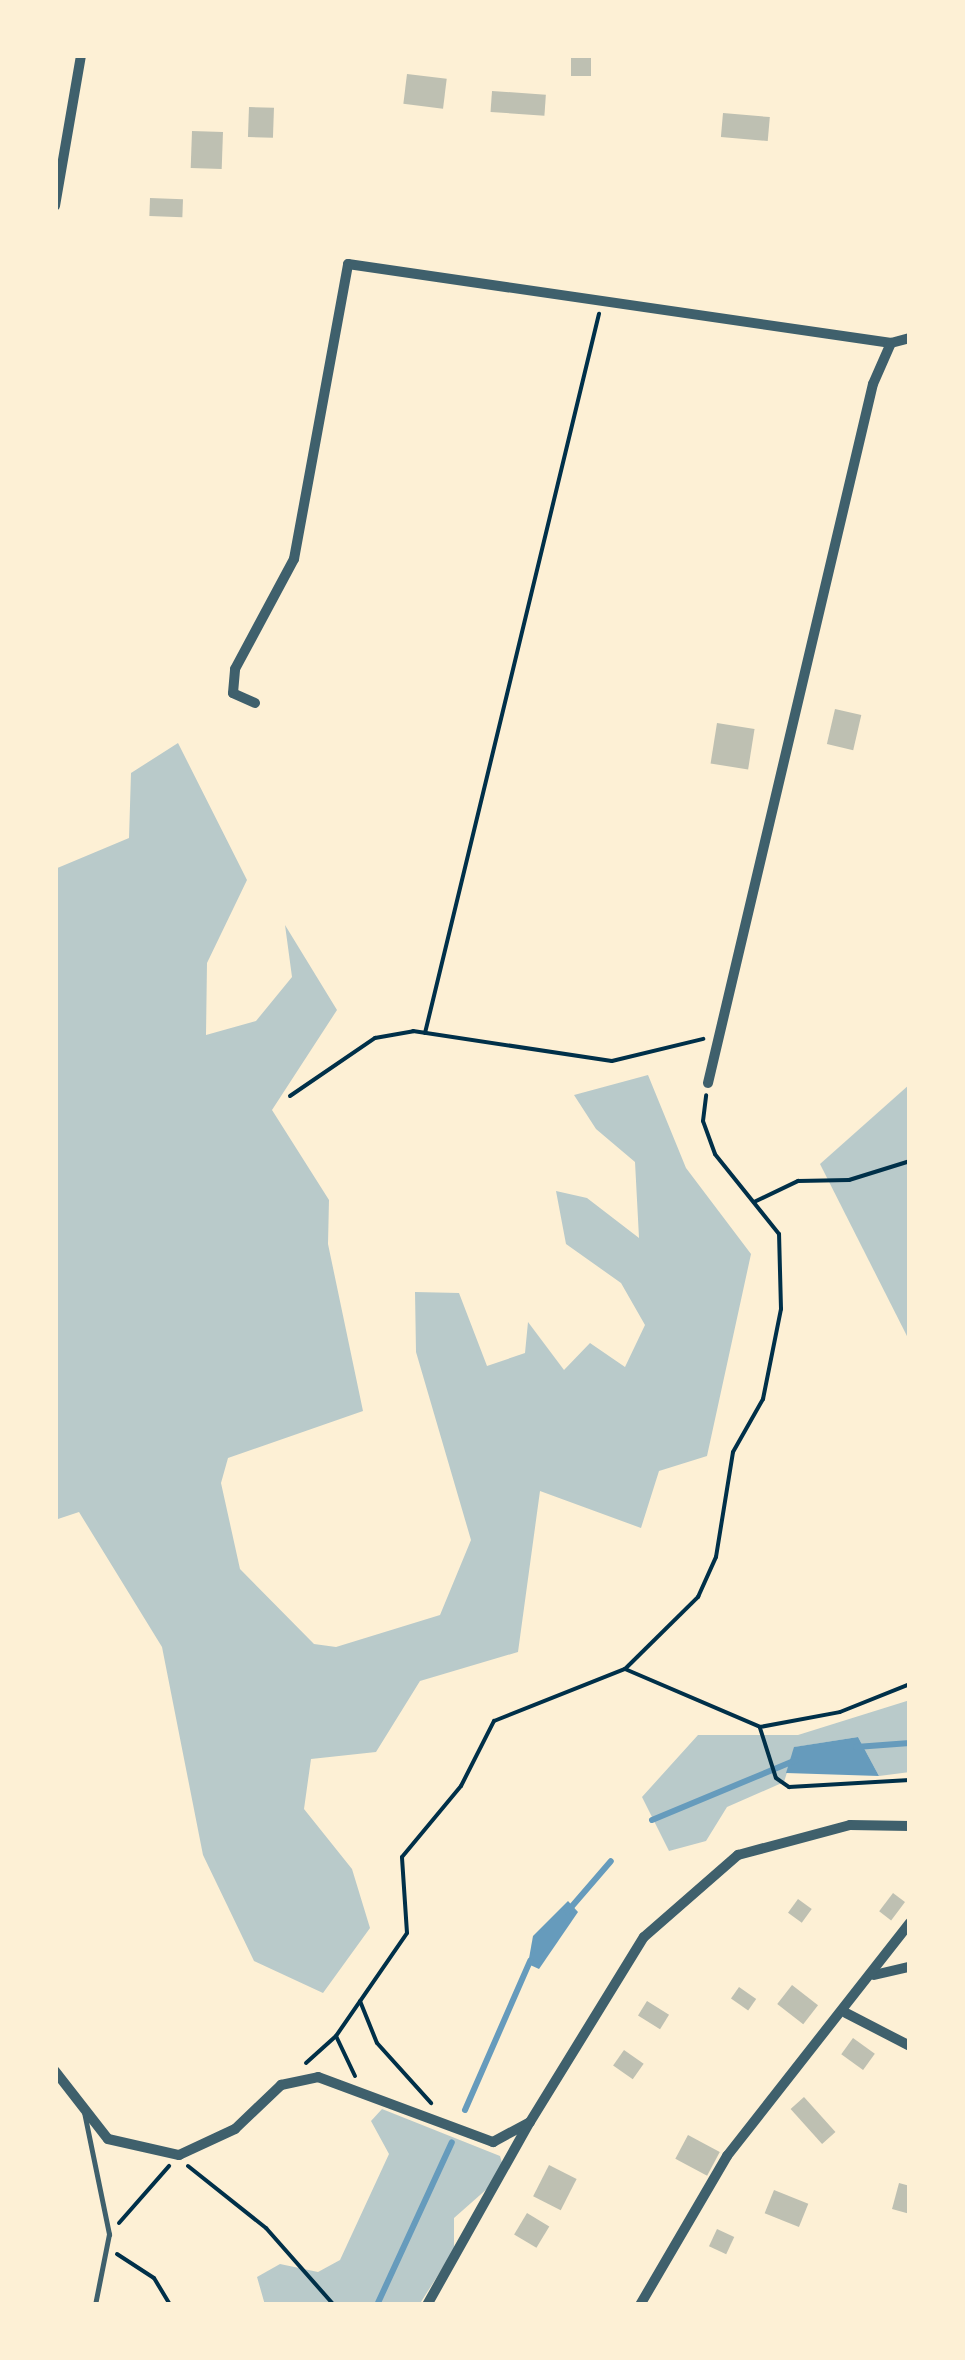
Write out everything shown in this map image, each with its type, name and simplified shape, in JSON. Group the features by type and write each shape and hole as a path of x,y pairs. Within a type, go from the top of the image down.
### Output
{"street":[{"path":"55,206 82,55"},
{"path":"256,703 233,693 235,669 294,559 348,264 602,304 891,342 910,338"},
{"path":"708,1083 791,709 891,342"},
{"path":"426,2305 530,2122 644,1937 685,1896 738,1855 850,1825 908,1823"},
{"path":"640,2305 727,2156 846,2014 910,1923"},
{"path":"873,1975 910,1967"},
{"path":"846,2014 910,2046"},
{"path":"55,2071 108,2139 179,2155 235,2129 282,2085 318,2077 360,2085 493,2142 530,2122"}],"lane":[{"path":"82,2106 109,2234 94,2305"}],"path":[{"path":"425,1033 602,304"},
{"path":"290,1096 376,1038 425,1033 612,1061 718,1037"},
{"path":"282,2085 336,2036 407,1933 402,1857 461,1786 494,1721 625,1669 698,1597 716,1557 733,1452 763,1399 781,1310 779,1234 715,1154 703,1121 708,1083"},
{"path":"754,1202 798,1181 849,1180 910,1161"},
{"path":"625,1669 760,1727 840,1712 910,1684"},
{"path":"760,1727 776,1778 789,1787 910,1780"},
{"path":"360,2002 376,2043 447,2121"},
{"path":"336,2036 360,2085"},
{"path":"109,2234 179,2155 202,2183 266,2228 334,2305"},
{"path":"107,2248 154,2278 170,2305"}],"shaded area":[{"path":"178,743 247,880 207,963 206,1035 256,1021 292,977 285,925 337,1010 272,1110 329,1200 328,1244 363,1411 228,1458 221,1483 240,1569 314,1644 336,1647 440,1615 471,1540 416,1352 415,1292 459,1293 487,1366 525,1353 528,1322 564,1370 590,1343 625,1367 645,1325 621,1283 566,1244 556,1191 587,1198 639,1238 635,1162 596,1129 574,1095 648,1075 686,1168 751,1254 707,1456 659,1471 641,1528 540,1491 518,1652 420,1681 376,1752 311,1759 304,1809 352,1869 370,1928 323,1993 254,1961 203,1855 162,1647 79,1512 55,1520 55,869 129,838 131,773"},
{"path":"910,1084 910,1342 820,1164"},
{"path":"910,1700 910,1772 879,1776 858,1737 795,1747 784,1782 727,1807 706,1841 669,1851 642,1797 698,1735 798,1735"},
{"path":"382,2109 500,2156 505,2173 454,2218 454,2250 419,2305 265,2305 257,2277 280,2264 318,2272 340,2260 389,2154 371,2121"}],"water":[{"path":"858,1737 879,1776 786,1773 794,1747"},
{"path":"568,1901 578,1912 539,1969 528,1964 533,1936"}],"building":[{"path":"571,55 591,55 591,76 571,76"},
{"path":"407,74 447,79 443,109 403,104"},
{"path":"492,91 546,95 544,116 491,112"},
{"path":"249,107 274,108 273,138 248,137"},
{"path":"723,113 770,117 768,141 721,137"},
{"path":"192,131 223,132 222,169 191,168"},
{"path":"150,198 183,199 182,217 149,216"},
{"path":"835,709 861,715 853,750 827,744"},
{"path":"717,723 755,729 748,769 711,763"},
{"path":"893,1893 905,1902 891,1920 879,1911"},
{"path":"798,1899 812,1909 802,1923 788,1913"},
{"path":"792,1985 818,2005 803,2024 777,2004"},
{"path":"739,1987 756,1999 748,2011 731,1998"},
{"path":"647,2001 669,2015 660,2029 638,2015"},
{"path":"853,2038 875,2054 863,2070 841,2054"},
{"path":"624,2050 644,2064 633,2079 613,2066"},
{"path":"804,2097 835,2132 822,2144 791,2109"},
{"path":"688,2135 720,2152 707,2176 675,2159"},
{"path":"549,2165 577,2179 561,2210 533,2196"},
{"path":"899,2183 910,2186 910,2214 892,2209"},
{"path":"774,2190 808,2204 799,2227 765,2213"},
{"path":"527,2213 549,2226 536,2248 514,2234"},
{"path":"717,2229 734,2237 726,2254 709,2246"}],"waterway":[{"path":"856,1747 910,1743"},
{"path":"652,1820 796,1760"},
{"path":"567,1912 611,1861"},
{"path":"465,2110 530,1961"},
{"path":"377,2305 452,2142"}]}
